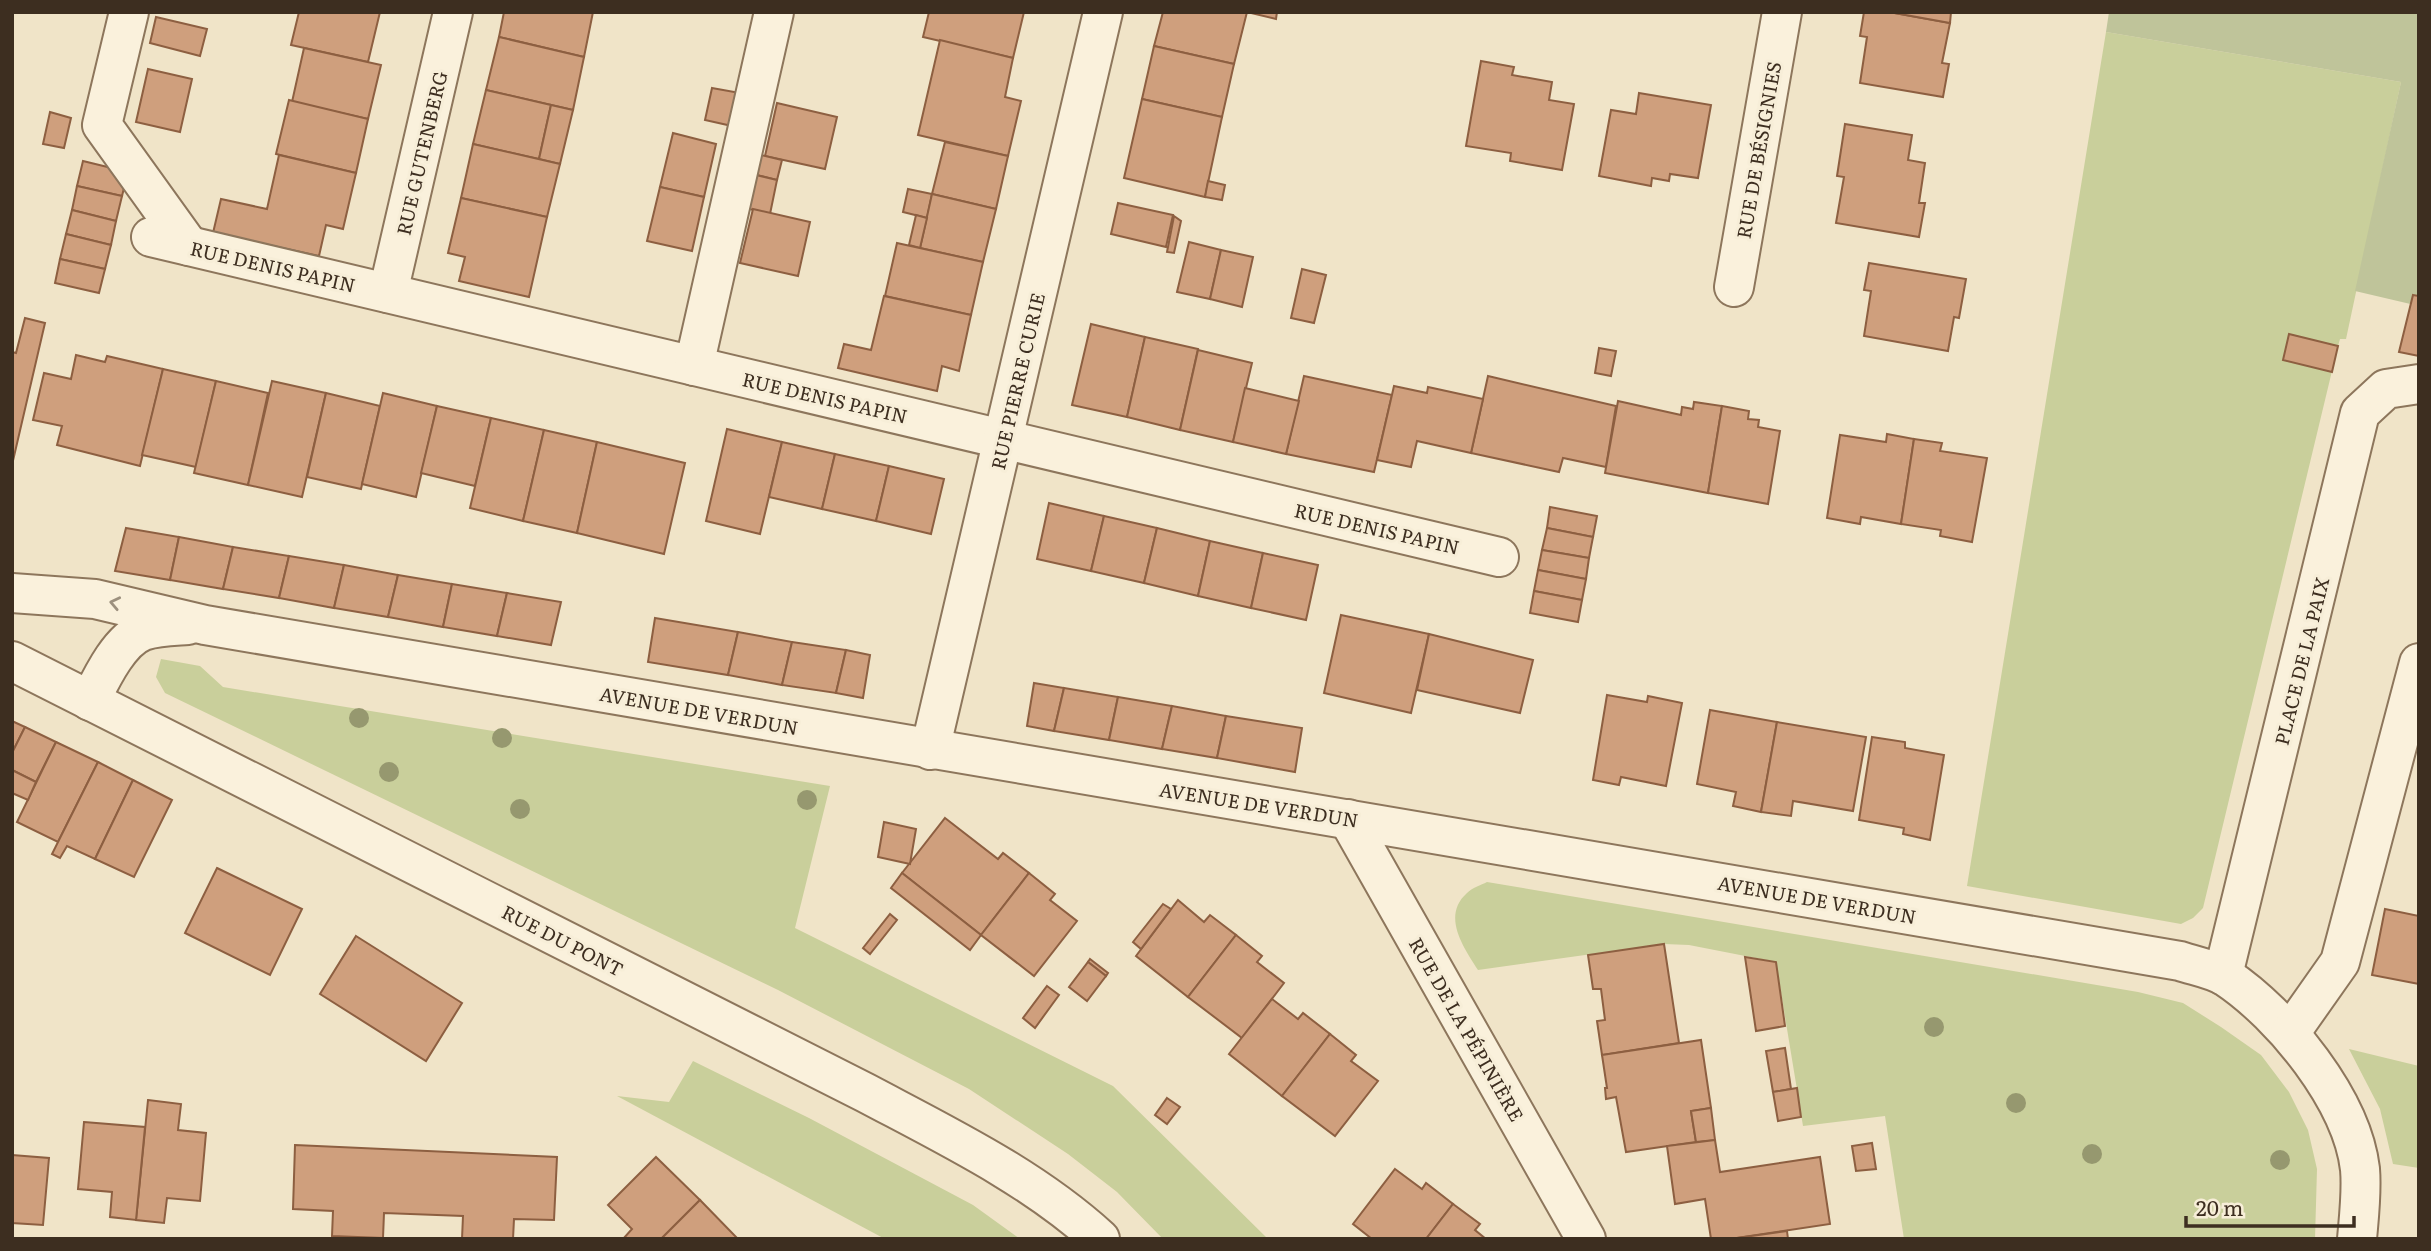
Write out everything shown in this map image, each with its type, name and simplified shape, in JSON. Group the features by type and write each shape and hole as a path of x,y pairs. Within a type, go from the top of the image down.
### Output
{"street":[{"path":"129,12 102,125 189,246"},
{"name":"RUE GUTENBERG","path":"388,293 453,12"},
{"path":"694,366 774,12"},
{"name":"RUE PIERRE CURIE","path":"930,750 1103,12"},
{"name":"RUE DE BÉSIGNIES","path":"1734,287 1782,12"},
{"name":"RUE DENIS PAPIN","path":"151,237 1499,557"},
{"name":"PLACE DE LA PAIX","path":"2223,975 2360,413 2386,389 2419,384"},
{"name":"AVENUE DE VERDUN","path":"12,593 95,599 205,625 2180,961 2223,975 2253,998 2290,1033"},
{"name":"AVENUE DE VERDUN","path":"90,701 123,646 141,631 169,626 205,625"},
{"name":"RUE DU PONT","path":"12,661 878,1099 1003,1168 1078,1218 1101,1239"},
{"path":"2357,1239 2360,1168 2350,1133 2323,1079 2290,1033 2340,962 2419,663"},
{"name":"RUE DE LA PÉPINIÈRE","path":"1348,819 1586,1239"}],"green space":[{"path":"2109,12 2419,12 2419,306 2355,291 2401,82 2106,32"},
{"path":"2106,32 2401,82 2346,339 2340,339 2338,346 2203,908 2193,918 2181,924 1967,886"},
{"path":"161,659 200,666 223,687 830,786 795,928 1113,1086 1268,1239 1163,1239 1117,1192 1068,1154 969,1089 778,990 165,693 156,677"},
{"path":"1487,882 2138,992 2183,1003 2261,1055 2289,1092 2308,1130 2317,1169 2315,1239 1904,1239 1885,1116 1803,1126 1776,962 1689,945 1664,944 1478,970 1458,932 1456,912 1459,902 1467,893"},
{"path":"2349,1049 2419,1066 2419,1168 2393,1164 2380,1109"},
{"path":"693,1061 809,1118 973,1205 1020,1239 885,1239 617,1096 669,1102"}],"building":[{"path":"299,12 380,12 368,62 291,45"},
{"path":"504,12 593,12 584,57 499,37"},
{"path":"929,12 1024,12 1013,58 923,37"},
{"path":"1163,12 1247,12 1234,64 1154,46"},
{"path":"1247,12 1277,12 1276,19"},
{"path":"1864,12 1889,12 1950,23 1942,63 1949,64 1943,97 1860,83 1867,37 1860,36"},
{"path":"1889,12 1951,12 1950,23"},
{"path":"156,17 207,29 200,56 150,43"},
{"path":"499,37 584,57 573,110 486,90"},
{"path":"940,40 1013,58 1005,97 1021,101 1008,156 918,135"},
{"path":"1154,46 1234,64 1222,117 1142,99"},
{"path":"304,48 381,65 368,119 292,102"},
{"path":"1481,61 1514,67 1512,75 1552,82 1549,100 1574,104 1562,170 1510,161 1511,153 1466,146"},
{"path":"148,69 192,79 180,132 136,122"},
{"path":"712,88 740,93 732,126 705,120"},
{"path":"486,90 551,105 539,159 473,144"},
{"path":"1639,93 1711,105 1698,178 1670,174 1669,181 1652,178 1651,186 1599,176 1611,110 1636,114"},
{"path":"1142,99 1222,117 1205,197 1124,178"},
{"path":"289,100 368,119 356,173 276,154"},
{"path":"777,103 837,117 825,169 765,156"},
{"path":"551,105 573,110 560,164 539,159"},
{"path":"50,112 71,118 64,148 43,144"},
{"path":"1845,124 1912,135 1908,160 1925,163 1919,203 1925,203 1919,237 1836,223 1844,177 1837,176"},
{"path":"673,133 716,144 704,197 660,187"},
{"path":"945,142 1008,156 996,209 932,194"},
{"path":"473,144 560,164 547,217 461,198"},
{"path":"753,153 782,160 777,180 748,173"},
{"path":"279,155 356,173 343,229 326,225 319,256 213,233 221,199 267,209"},
{"path":"83,161 128,172 122,196 77,186"},
{"path":"748,173 777,180 770,214 741,207"},
{"path":"1208,181 1225,185 1222,200 1205,197"},
{"path":"77,186 122,196 116,221 72,210"},
{"path":"660,187 704,197 692,251 647,241"},
{"path":"908,189 932,194 927,218 903,212"},
{"path":"932,194 996,209 983,262 920,248"},
{"path":"461,198 547,217 529,297 459,281 465,257 448,253"},
{"path":"1118,203 1173,215 1166,247 1111,234"},
{"path":"753,209 810,222 798,276 740,263"},
{"path":"72,210 116,221 111,245 66,234"},
{"path":"916,215 927,218 920,248 909,245"},
{"path":"1174,216 1181,221 1174,253 1167,252"},
{"path":"66,234 111,245 105,269 60,259"},
{"path":"1189,242 1221,250 1210,299 1177,292"},
{"path":"897,243 983,262 971,315 885,296"},
{"path":"1221,250 1253,257 1242,307 1210,299"},
{"path":"60,259 105,269 99,293 55,283"},
{"path":"1869,263 1966,279 1959,318 1954,317 1948,351 1864,336 1871,291 1864,290"},
{"path":"1302,269 1326,275 1314,323 1291,318"},
{"path":"2413,295 2419,296 2419,356 2399,352"},
{"path":"884,296 971,315 959,371 942,366 937,391 838,368 844,344 871,350"},
{"path":"25,318 45,323 12,465 12,352 16,353"},
{"path":"1091,324 1145,337 1127,417 1072,405"},
{"path":"2289,334 2338,346 2332,372 2283,360"},
{"path":"1145,337 1198,349 1180,430 1127,417"},
{"path":"1599,348 1616,351 1611,376 1595,373"},
{"path":"1198,350 1252,363 1233,442 1180,430"},
{"path":"76,355 105,362 107,356 163,369 140,466 57,445 62,426 33,420 44,373 71,379"},
{"path":"163,369 216,381 196,467 142,455"},
{"path":"1304,376 1392,395 1374,472 1286,454"},
{"path":"1488,376 1616,406 1606,467 1563,458 1559,472 1471,453"},
{"path":"216,381 268,393 248,485 194,473"},
{"path":"272,381 326,393 302,497 248,485"},
{"path":"1394,386 1427,393 1428,387 1483,399 1471,453 1417,441 1411,467 1377,460"},
{"path":"1245,388 1299,401 1286,454 1233,442"},
{"path":"326,393 380,406 361,489 307,477"},
{"path":"383,393 437,406 416,497 362,484"},
{"path":"1618,401 1681,415 1682,407 1693,409 1694,402 1722,406 1708,493 1605,473"},
{"path":"437,406 491,418 475,486 421,473"},
{"path":"1722,406 1749,411 1748,419 1759,420 1758,427 1780,431 1768,504 1708,493"},
{"path":"491,418 544,430 523,521 470,508"},
{"path":"727,429 782,442 760,534 706,521"},
{"path":"544,430 597,442 577,533 523,521"},
{"path":"1887,434 1914,439 1901,524 1861,517 1860,524 1827,518 1840,435 1886,442"},
{"path":"1914,439 1942,443 1940,451 1987,458 1972,542 1940,536 1941,530 1901,524"},
{"path":"597,442 685,463 664,554 577,533"},
{"path":"782,442 835,454 822,509 769,497"},
{"path":"835,454 889,466 876,521 822,509"},
{"path":"889,466 944,479 931,534 876,521"},
{"path":"1049,503 1104,516 1091,571 1037,559"},
{"path":"1550,507 1597,516 1593,537 1547,528"},
{"path":"1104,516 1157,528 1144,583 1091,571"},
{"path":"126,528 179,537 170,580 115,571"},
{"path":"1157,528 1210,541 1198,596 1144,583"},
{"path":"1547,528 1593,537 1589,558 1542,550"},
{"path":"179,537 233,547 223,589 170,580"},
{"path":"1210,541 1263,553 1251,608 1198,596"},
{"path":"233,547 289,556 279,598 223,589"},
{"path":"1542,550 1589,558 1586,579 1538,570"},
{"path":"1263,553 1318,565 1306,620 1251,608"},
{"path":"289,556 344,565 334,608 279,598"},
{"path":"344,565 398,575 388,617 334,608"},
{"path":"1538,570 1586,579 1582,600 1534,591"},
{"path":"398,575 452,584 443,627 388,617"},
{"path":"452,584 507,593 497,636 443,627"},
{"path":"1534,591 1582,600 1578,622 1530,613"},
{"path":"507,593 561,602 551,645 497,636"},
{"path":"1341,615 1429,634 1411,713 1324,693"},
{"path":"655,618 738,632 728,675 648,662"},
{"path":"738,632 792,642 782,685 728,675"},
{"path":"1429,634 1533,660 1520,713 1417,690"},
{"path":"792,642 846,650 836,693 782,685"},
{"path":"846,650 870,655 863,698 836,693"},
{"path":"1034,683 1064,688 1054,731 1027,726"},
{"path":"1064,688 1118,697 1109,740 1054,731"},
{"path":"1607,695 1647,702 1648,696 1682,703 1666,786 1621,777 1619,785 1593,780"},
{"path":"1118,697 1172,706 1162,749 1109,740"},
{"path":"1172,706 1226,716 1217,758 1162,749"},
{"path":"1710,710 1777,722 1761,812 1733,806 1736,792 1697,784"},
{"path":"1226,716 1302,728 1295,772 1217,758"},
{"path":"12,721 25,727 12,753"},
{"path":"1777,722 1866,737 1853,811 1793,801 1791,816 1761,812"},
{"path":"25,727 56,742 36,782 12,770 12,753"},
{"path":"1872,737 1905,742 1905,748 1944,755 1930,840 1903,834 1904,828 1859,820"},
{"path":"56,742 98,762 58,842 17,822"},
{"path":"98,762 133,780 95,859 67,846 60,858 52,854"},
{"path":"12,770 36,782 28,800 12,793"},
{"path":"133,780 172,800 134,877 95,859"},
{"path":"945,818 998,859 1003,853 1029,873 981,935 902,873"},
{"path":"884,822 916,829 910,864 878,857"},
{"path":"217,868 302,909 270,975 185,933"},
{"path":"902,873 981,935 970,950 891,888"},
{"path":"1029,873 1055,894 1050,900 1077,921 1034,976 981,935"},
{"path":"1178,900 1204,922 1210,915 1236,935 1188,997 1136,956"},
{"path":"1163,904 1171,909 1141,949 1133,942"},
{"path":"2385,909 2419,916 2419,984 2372,975"},
{"path":"890,914 897,920 870,954 863,948"},
{"path":"1236,935 1262,956 1257,962 1284,983 1242,1038 1188,997"},
{"path":"356,936 462,1003 426,1061 320,994"},
{"path":"1664,944 1679,1043 1602,1055 1597,1021 1605,1020 1601,989 1593,989 1588,955"},
{"path":"1745,957 1776,962 1785,1026 1756,1031"},
{"path":"1090,959 1108,973 1106,976 1088,962"},
{"path":"1088,962 1106,976 1087,1001 1069,987"},
{"path":"1047,986 1059,995 1035,1028 1023,1018"},
{"path":"1272,999 1298,1019 1303,1013 1330,1034 1282,1096 1229,1054"},
{"path":"1330,1034 1356,1055 1351,1061 1378,1081 1335,1136 1282,1096"},
{"path":"1701,1040 1711,1108 1691,1111 1696,1142 1626,1152 1616,1097 1606,1099 1602,1055"},
{"path":"1785,1048 1791,1089 1773,1092 1766,1051"},
{"path":"1797,1088 1801,1117 1778,1121 1773,1092"},
{"path":"1167,1098 1180,1107 1167,1124 1155,1115"},
{"path":"148,1100 181,1104 178,1130 206,1133 200,1201 167,1198 164,1223 136,1220"},
{"path":"1711,1108 1715,1140 1696,1142 1691,1111"},
{"path":"84,1122 145,1127 136,1220 110,1217 112,1192 78,1189"},
{"path":"1715,1140 1720,1172 1820,1157 1830,1224 1730,1239 1711,1239 1705,1199 1675,1204 1667,1146"},
{"path":"1872,1143 1876,1169 1856,1171 1852,1146"},
{"path":"295,1145 557,1157 554,1220 514,1219 513,1239 462,1239 463,1216 384,1213 383,1238 332,1236 333,1211 293,1209"},
{"path":"12,1155 49,1158 43,1225 12,1223"},
{"path":"656,1157 700,1200 661,1239 623,1239 632,1229 608,1205"},
{"path":"1395,1169 1422,1189 1426,1183 1453,1204 1426,1239 1372,1239 1353,1224"},
{"path":"700,1200 738,1239 661,1239"},
{"path":"1453,1204 1480,1224 1475,1230 1486,1239 1426,1239"},
{"path":"1787,1231 1788,1239 1730,1239"}]}
